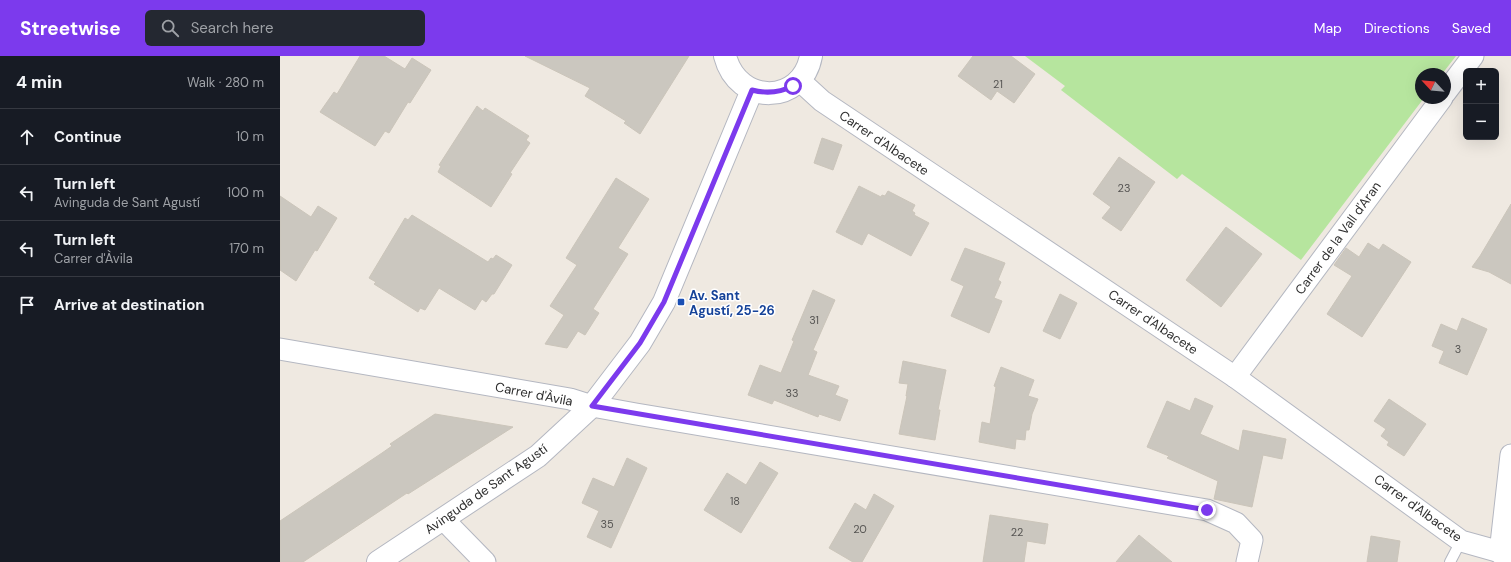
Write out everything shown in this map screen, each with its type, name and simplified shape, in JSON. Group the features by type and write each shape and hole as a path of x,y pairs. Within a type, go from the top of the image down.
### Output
{"street":[{"path":"725,56 728,67 734,77 742,85 752,90 769,93 777,92 793,86 809,66 811,56"},
{"path":"1451,86 1473,56"},
{"name":"Carrer d'Albacete","path":"799,80 822,101 1235,377 1461,541 1505,554"},
{"name":"Avinguda de Sant Agustí","path":"378,562 538,456 592,406 640,343 664,302 752,90"},
{"name":"Carrer de la Vall d'Aran","path":"1235,377 1438,104"},
{"name":"Carrer d'Àvila","path":"280,349 570,399 592,406 1207,510 1236,523 1252,540 1247,562"},
{"path":"1505,554 1511,455"},
{"path":"443,519 486,562"}],"lane":[{"path":"1450,562 1461,541"}],"green space":[{"path":"1025,56 1456,56 1447,68 1415,68 1415,104 1419,104 1301,260 1182,174 1177,179 1061,90 1065,86"}],"building":[{"path":"360,56 384,56 405,69 412,58 431,70 410,103 408,102 389,133 385,131 375,146 320,112 334,92 337,94"},
{"path":"525,56 689,56 640,134 624,123 626,121 585,96 590,88"},
{"path":"973,56 1011,56 1035,74 1014,103 997,91 991,100 958,76"},
{"path":"477,106 483,111 485,108 529,136 526,140 530,143 510,173 512,174 491,207 438,172 441,166 439,165"},
{"path":"822,138 842,145 833,170 814,163"},
{"path":"1119,157 1155,182 1121,231 1102,218 1111,207 1093,194"},
{"path":"616,178 649,199 618,248 628,254 593,309 599,313 585,335 578,331 567,348 545,344 564,315 550,306 577,265 566,258"},
{"path":"859,186 881,197 882,195 885,196 888,191 915,205 912,211 915,213 914,215 929,223 911,256 868,233 862,245 836,232"},
{"path":"280,196 311,217 318,206 337,218 317,251 315,250 296,281 280,270"},
{"path":"1511,204 1511,284 1489,272 1472,267"},
{"path":"412,215 488,262 496,255 512,265 494,294 492,294 486,302 482,299 475,310 439,288 425,310 420,308 418,312 374,284 376,282 369,278 405,218 408,220"},
{"path":"1226,227 1262,254 1221,307 1186,280"},
{"path":"1368,243 1379,250 1383,244 1411,262 1362,337 1327,314 1352,276 1334,265 1346,248 1359,257"},
{"path":"965,248 1005,263 998,280 1001,282 994,298 1002,301 989,333 951,316 964,286 951,280"},
{"path":"813,290 835,300 813,350 817,352 808,375 839,386 835,395 848,400 840,421 819,414 818,417 774,400 772,404 748,395 760,365 781,373 794,341 792,340"},
{"path":"1060,294 1077,303 1060,339 1043,331"},
{"path":"1462,318 1487,329 1467,375 1439,363 1444,351 1432,346 1441,324 1457,331"},
{"path":"903,361 946,370 938,410 940,410 935,440 899,434 908,384 899,383"},
{"path":"1001,367 1034,380 1028,396 1038,399 1032,414 1029,430 1026,430 1025,440 1016,439 1015,449 979,442 982,422 990,424 996,387 994,386"},
{"path":"1195,398 1213,406 1200,434 1239,451 1243,430 1286,439 1282,459 1263,455 1252,507 1214,499 1218,481 1167,458 1169,456 1147,447 1167,401 1190,411"},
{"path":"1389,399 1426,424 1404,456 1387,445 1389,442 1381,436 1386,429 1374,421"},
{"path":"435,414 513,427 408,494 407,493 303,562 280,562 280,521 382,453 392,446 390,444"},
{"path":"627,458 647,468 611,548 587,537 599,511 582,503 593,478 614,487"},
{"path":"760,462 778,473 741,533 704,510 727,473 746,485"},
{"path":"874,494 894,506 862,562 853,562 829,548 855,503 866,510"},
{"path":"990,515 1048,524 1045,544 1027,541 1024,562 983,562"},
{"path":"1139,535 1172,562 1116,562"},
{"path":"1371,536 1400,541 1397,562 1367,562"}],"place":[{"name":"Av. Sant Agustí, 25-26","path":"681,302"}],"route":[{"path":"793,86 786,90 769,93 760,93 752,90 664,302 640,343 592,406 1207,510"}]}
